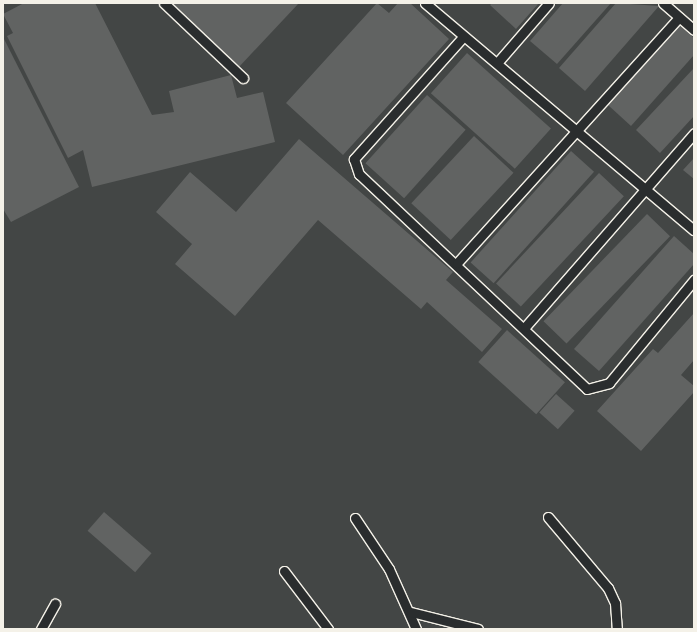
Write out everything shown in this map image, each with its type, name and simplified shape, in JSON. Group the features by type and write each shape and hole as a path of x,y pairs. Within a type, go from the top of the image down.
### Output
{"lane":[{"path":"164,3 243,78"},
{"path":"497,63 549,3"},
{"path":"663,3 694,30"},
{"path":"427,4 463,37 497,63 575,132 694,230"},
{"path":"457,263 679,18"},
{"path":"463,37 354,159 359,174 525,327 580,384 588,388 601,388 609,383 694,280"},
{"path":"525,327 694,133"},
{"path":"548,517 608,588 615,603 617,629"},
{"path":"355,518 389,569 411,612 416,629"},
{"path":"284,571 328,629"},
{"path":"41,629 55,604"},
{"path":"411,612 478,629"}],"shaded area":[{"path":"3,3 694,3 694,629 3,629"}],"building":[{"path":"24,3 95,3 152,115 174,112 169,91 231,75 237,98 263,92 275,142 92,187 83,150 68,158 7,36 13,33 3,14"},
{"path":"168,3 299,3 238,68"},
{"path":"377,3 389,13 398,3 410,3 449,39 343,155 286,103"},
{"path":"492,3 539,3 516,29 490,5"},
{"path":"563,3 611,3 557,64 530,41"},
{"path":"616,3 659,6 585,91 559,68"},
{"path":"679,25 694,38 694,55 631,126 608,105"},
{"path":"3,37 79,187 11,222 3,209"},
{"path":"467,53 551,129 515,169 431,93"},
{"path":"694,68 694,116 660,153 636,130"},
{"path":"427,95 466,130 404,198 365,163"},
{"path":"474,136 513,173 451,240 411,203"},
{"path":"299,139 453,272 446,280 502,329 482,352 427,302 421,309 318,220 235,316 175,264 192,244 156,212 190,172 236,212"},
{"path":"571,151 594,172 494,283 471,262"},
{"path":"694,158 694,179 683,170"},
{"path":"599,173 624,196 521,307 496,283"},
{"path":"647,214 670,236 567,343 543,321"},
{"path":"674,236 694,254 694,264 599,371 574,349"},
{"path":"694,313 694,360 681,375 694,386 694,392 641,451 597,411 653,349 658,353"},
{"path":"507,330 565,382 536,414 478,362"},
{"path":"556,394 575,411 558,429 539,413"},
{"path":"104,512 152,553 135,572 88,531"}]}
